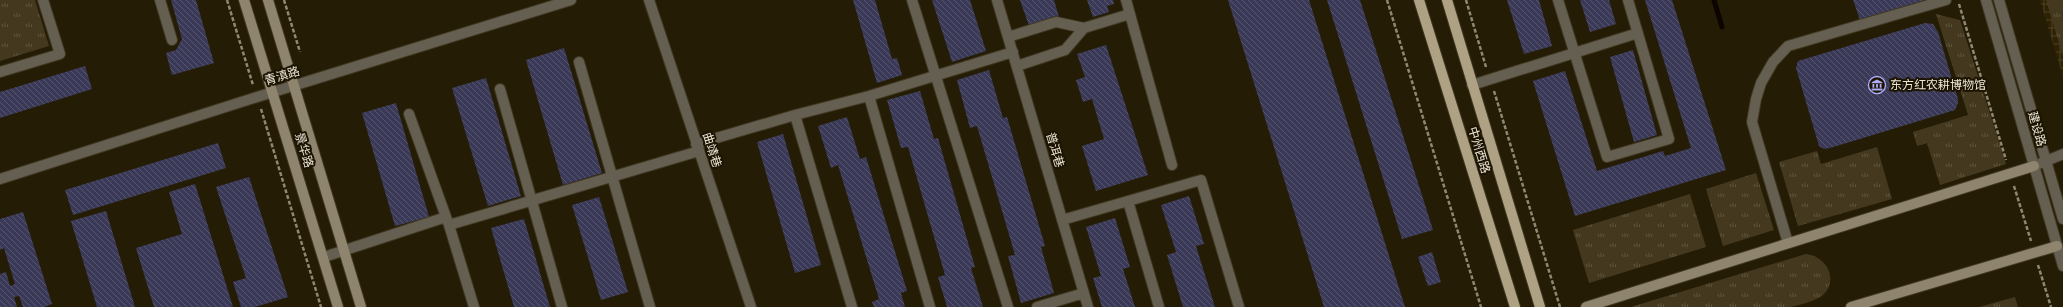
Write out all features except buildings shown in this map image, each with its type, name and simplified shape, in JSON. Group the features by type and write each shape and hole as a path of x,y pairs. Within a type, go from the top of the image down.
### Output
{"main road":[{"name":"景华路","path":"244,0 324,257 338,307"},
{"name":"景华路","path":"268,0 361,307"},
{"name":"中州西路","path":"1419,0 1515,307"},
{"name":"中州西路","path":"1446,0 1540,307"},
{"path":"1586,307 2034,166"},
{"path":"1851,307 2034,252 2060,246"}],"street":[{"path":"0,72 60,54 43,0"},
{"path":"160,0 172,40"},
{"name":"青滇路","path":"0,179 558,2 571,0"},
{"name":"曲靖巷","path":"649,0 751,307"},
{"path":"912,0 1008,307"},
{"name":"普洱巷","path":"997,0 1088,307"},
{"path":"1126,0 1172,165"},
{"path":"1558,0 1607,157 1670,139 1628,0"},
{"path":"1788,243 1752,122 1756,98 1761,83 1774,62 1788,46 1946,0"},
{"name":"建设路","path":"1986,0 2034,166 2060,246 2063,266"},
{"name":"建设路","path":"1999,0 2063,219"},
{"path":"1008,37 1056,22 1084,28 1130,14"},
{"path":"1017,66 1065,50 1084,28"},
{"path":"1472,85 1638,33"},
{"path":"324,257 448,221 531,200 611,177 795,115 869,96 1013,52"},
{"path":"578,62 650,307"},
{"path":"500,89 562,307"},
{"path":"869,96 930,307"},
{"path":"410,114 448,221 474,307"},
{"path":"795,115 852,307"},
{"path":"2034,166 2063,154"},
{"path":"1062,220 1201,180 1239,307"},
{"path":"1128,201 1159,307"},
{"path":"1038,307 1084,293"}],"path":[{"path":"227,0 321,307"},
{"path":"1387,0 1481,307"},
{"path":"1466,0 1560,307"},
{"path":"1957,0 2051,307"}],"shaded area":[{"path":"2040,0 2063,0 2063,77"}],"green space":[{"path":"0,0 35,0 49,46 0,61"},
{"path":"2046,0 2063,0 2063,56"},
{"path":"1936,14 1960,20 2006,164 1940,185 1927,143 1917,146 1913,132 1968,115"},
{"path":"1877,147 1892,199 1798,226 1779,162 1817,151 1821,164"},
{"path":"1756,173 1774,230 1723,246 1706,189"},
{"path":"1690,194 1706,247 1589,283 1573,230"},
{"path":"1806,254 1819,259 1825,264 1830,276 1830,283 1822,296 1807,303 1790,307 1631,307"},
{"path":"2015,297 2018,307 1979,307"}],"waterway":[{"path":"1714,0 1722,27"}],"place":[{"name":"东方红农耕博物馆","path":"1877,85"}]}
